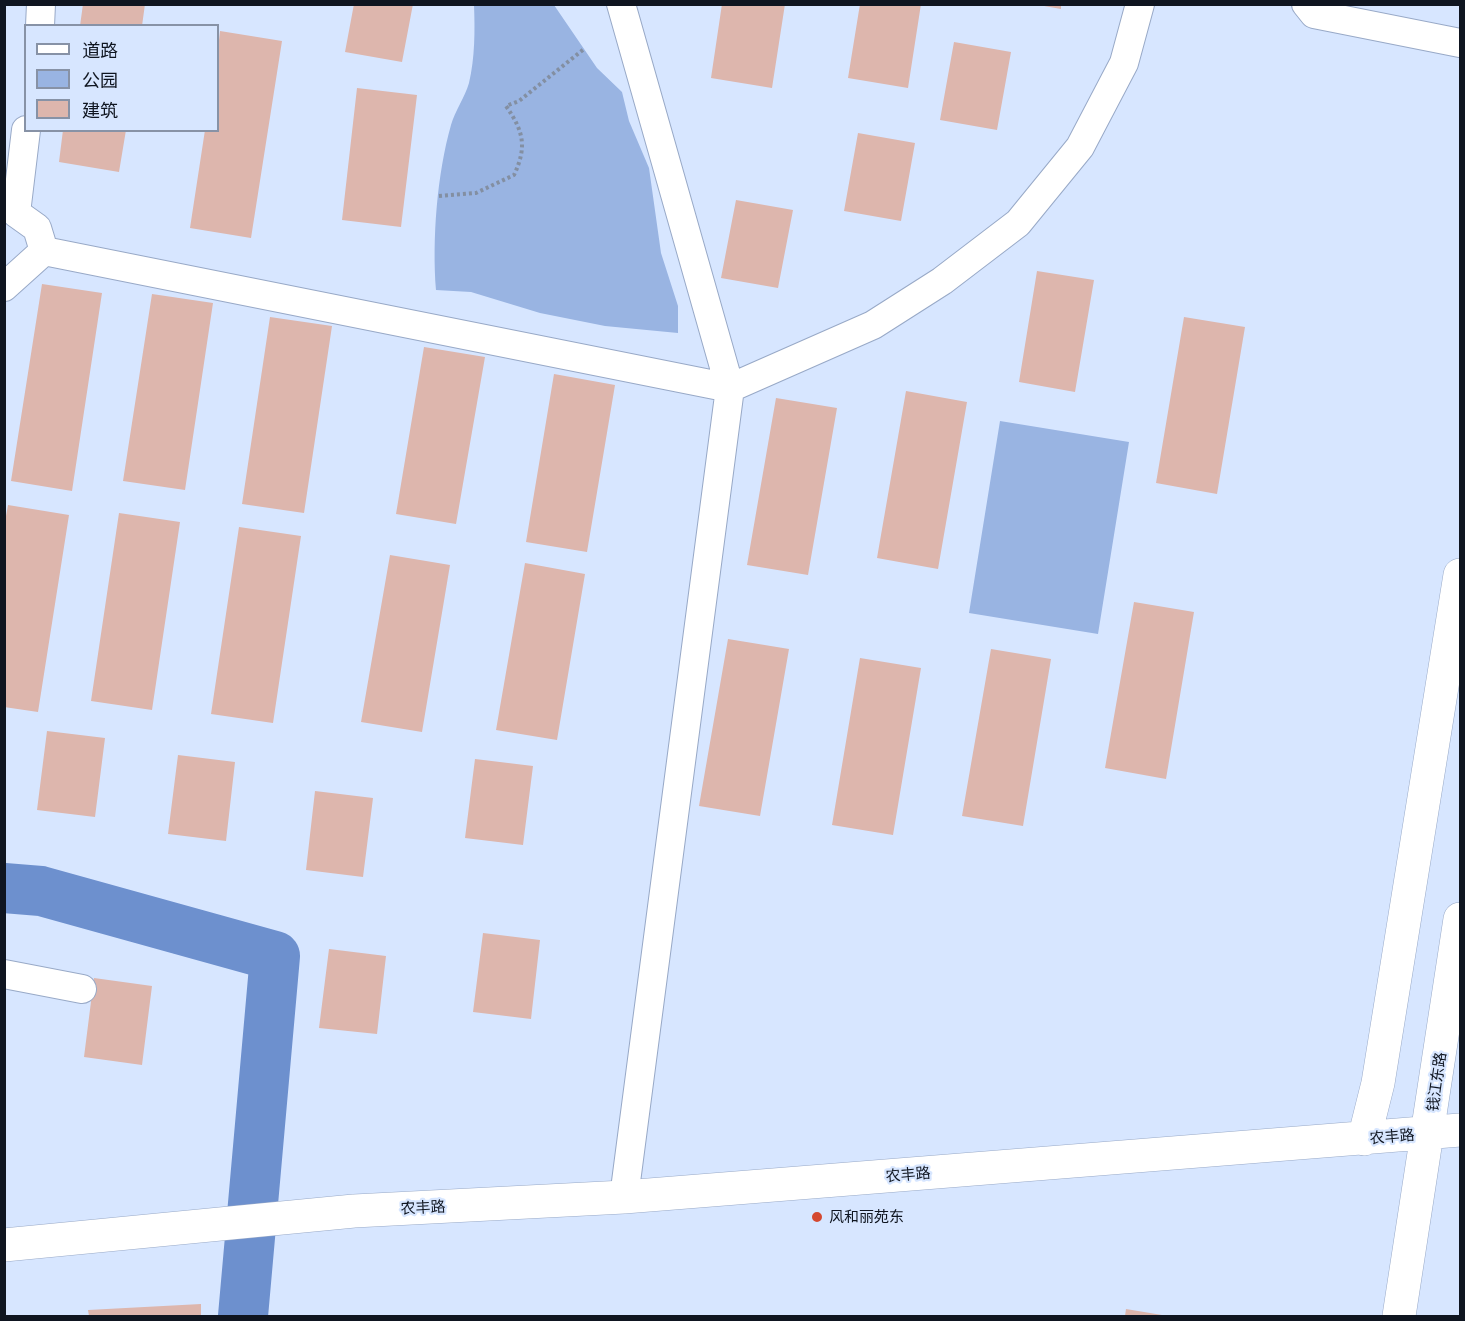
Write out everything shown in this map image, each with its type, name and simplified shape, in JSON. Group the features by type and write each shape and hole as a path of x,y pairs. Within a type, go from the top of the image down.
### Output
{"main road":[{"path":"1364,1139 1378,1083 1459,592"},
{"name":"钱江东路","path":"1399,1317 1445,1132 1461,919"},
{"name":"农丰路","path":"4,1245 354,1211 624,1197 1445,1132"}],"street":[{"path":"40,24 41,4"},
{"path":"621,4 730,388 624,1197"},
{"path":"44,251 730,388 873,325 942,281 1018,223 1080,147 1124,63 1140,4"},
{"path":"1306,4 1314,14 1461,43"},
{"path":"26,132 16,213 37,228 44,251"},
{"path":"4,287 44,251"},
{"path":"4,974 82,990"}],"path":[{"path":"439,196 476,193 514,175 522,157 522,146 519,124 506,106 519,101 584,50"}],"green space":[{"path":"474,5 554,5 597,68 622,92 629,121 649,168 661,253 678,306 678,333 605,326 540,313 471,292 436,290 435,229 439,186 451,125 471,73"},
{"path":"1000,421 1129,442 1098,634 969,613"}],"building":[{"path":"83,4 145,4 142,24 80,24"},
{"path":"354,4 413,4 402,62 345,52"},
{"path":"722,4 785,4 772,88 711,78"},
{"path":"860,4 921,4 908,88 848,78"},
{"path":"1033,4 1061,4 1061,9"},
{"path":"220,31 282,41 251,238 190,228 205,132 219,132"},
{"path":"954,42 1011,52 997,130 940,120"},
{"path":"357,88 417,95 401,227 342,220"},
{"path":"63,132 126,132 119,172 59,162"},
{"path":"858,133 915,143 901,221 844,211"},
{"path":"736,200 793,210 778,288 721,278"},
{"path":"1037,271 1094,280 1075,392 1019,382"},
{"path":"42,284 102,293 72,491 11,481"},
{"path":"152,294 213,303 185,490 123,481"},
{"path":"270,317 332,326 304,513 242,504"},
{"path":"1184,317 1245,327 1217,494 1156,483"},
{"path":"424,347 485,357 456,524 396,514"},
{"path":"554,374 615,385 587,552 526,542"},
{"path":"906,391 967,402 938,569 877,558"},
{"path":"776,398 837,408 808,575 747,565"},
{"path":"8,505 69,515 38,712 4,707 4,527"},
{"path":"119,513 180,522 152,710 91,701"},
{"path":"239,527 301,536 273,723 211,714"},
{"path":"390,555 450,565 422,732 361,722"},
{"path":"525,563 585,574 557,740 496,730"},
{"path":"1134,602 1194,612 1166,779 1105,768"},
{"path":"728,639 789,649 760,816 699,806"},
{"path":"991,649 1051,659 1023,826 962,816"},
{"path":"860,658 921,668 893,835 832,825"},
{"path":"47,731 105,738 95,817 37,810"},
{"path":"178,755 235,762 226,841 168,834"},
{"path":"475,759 533,766 523,845 465,838"},
{"path":"315,791 373,798 363,877 306,870"},
{"path":"483,933 540,940 531,1019 473,1012"},
{"path":"329,949 386,956 377,1034 319,1028"},
{"path":"94,978 152,986 142,1065 84,1057"},
{"path":"201,1304 201,1316 89,1316 88,1310"},
{"path":"1126,1309 1162,1315 1162,1316 1125,1316"}],"waterway":[{"path":"4,888 41,891 275,956 243,1316"}],"place":[{"name":"风和丽苑东","path":"817,1217"}]}
